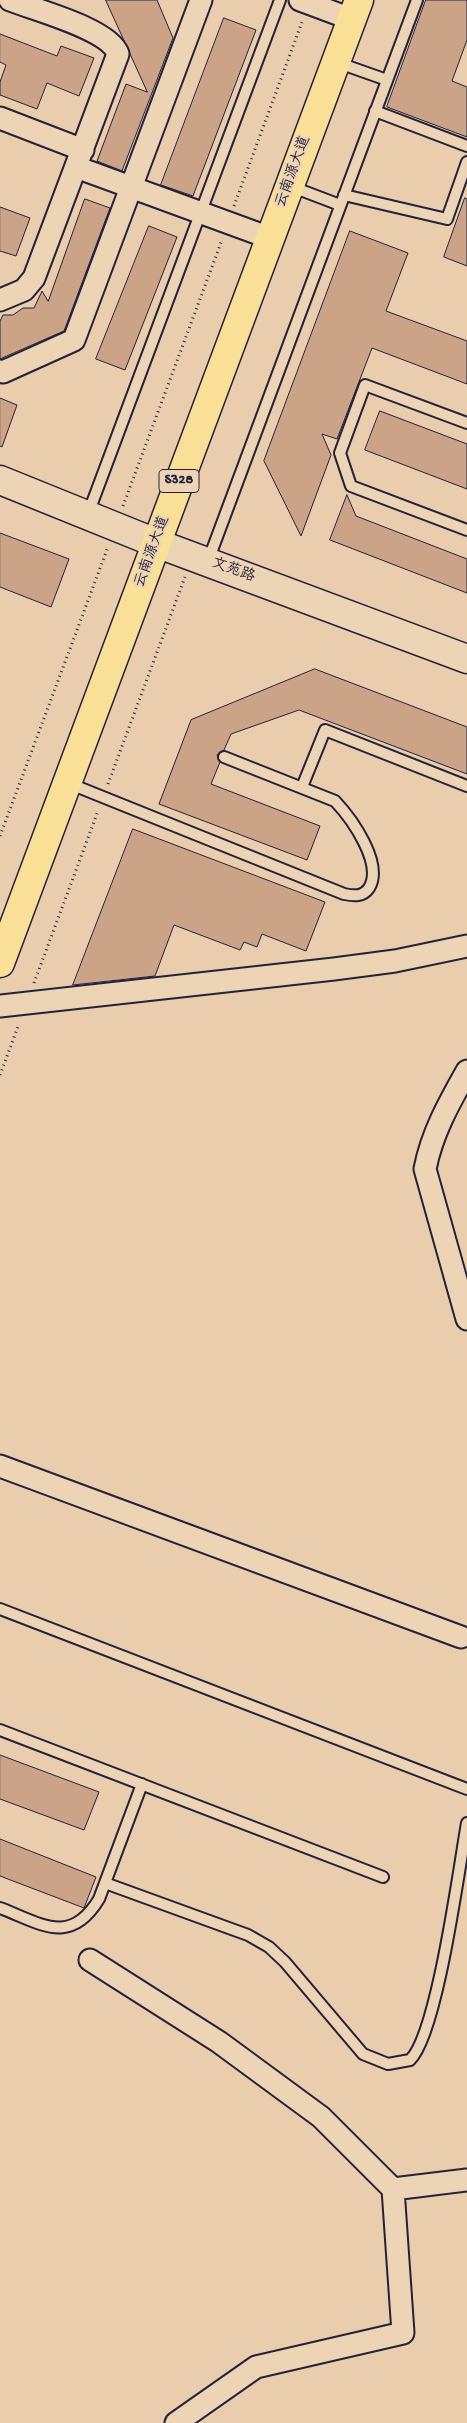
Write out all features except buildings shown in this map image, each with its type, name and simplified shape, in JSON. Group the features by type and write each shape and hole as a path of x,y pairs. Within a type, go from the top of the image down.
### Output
{"main road":[{"name":"云南源大道","path":"0,963 355,10"}],"street":[{"path":"0,300 24,290 34,278 116,64 118,54 116,48 98,34 10,0"},
{"path":"0,371 3,372 74,340 201,0"},
{"path":"305,2 355,10"},
{"path":"0,118 80,158 131,187 270,238"},
{"name":"文苑路","path":"0,480 156,543 467,659"},
{"path":"0,1006 334,969 395,960 467,946"},
{"path":"467,1072 441,1118 430,1148 426,1169 467,1319"},
{"path":"0,1466 461,1637"},
{"path":"90,1960 219,2042 322,2117 393,2189 403,2333 256,2368 176,2423"},
{"path":"393,2189 467,2180"}],"lane":[{"path":"88,514 280,0"},
{"path":"207,562 416,0"},
{"path":"336,61 387,80"},
{"path":"375,111 467,146"},
{"path":"289,186 342,200 447,219 467,162"},
{"path":"467,423 365,385 340,453 351,486 467,530"},
{"path":"302,787 325,730 467,786"},
{"path":"67,783 344,894 359,896 366,893 373,880 373,865 346,814 335,802 302,787 224,757"},
{"path":"0,1609 467,1788"},
{"path":"0,1730 383,1877"},
{"path":"0,1908 56,1929 62,1929 78,1921 95,1906 142,1784"},
{"path":"105,1883 248,1935 269,1947 285,1962 363,2054 388,2064 400,2063 410,2060 421,2046 438,1985 467,1823"}],"path":[{"path":"0,836 228,223 305,2"}]}
